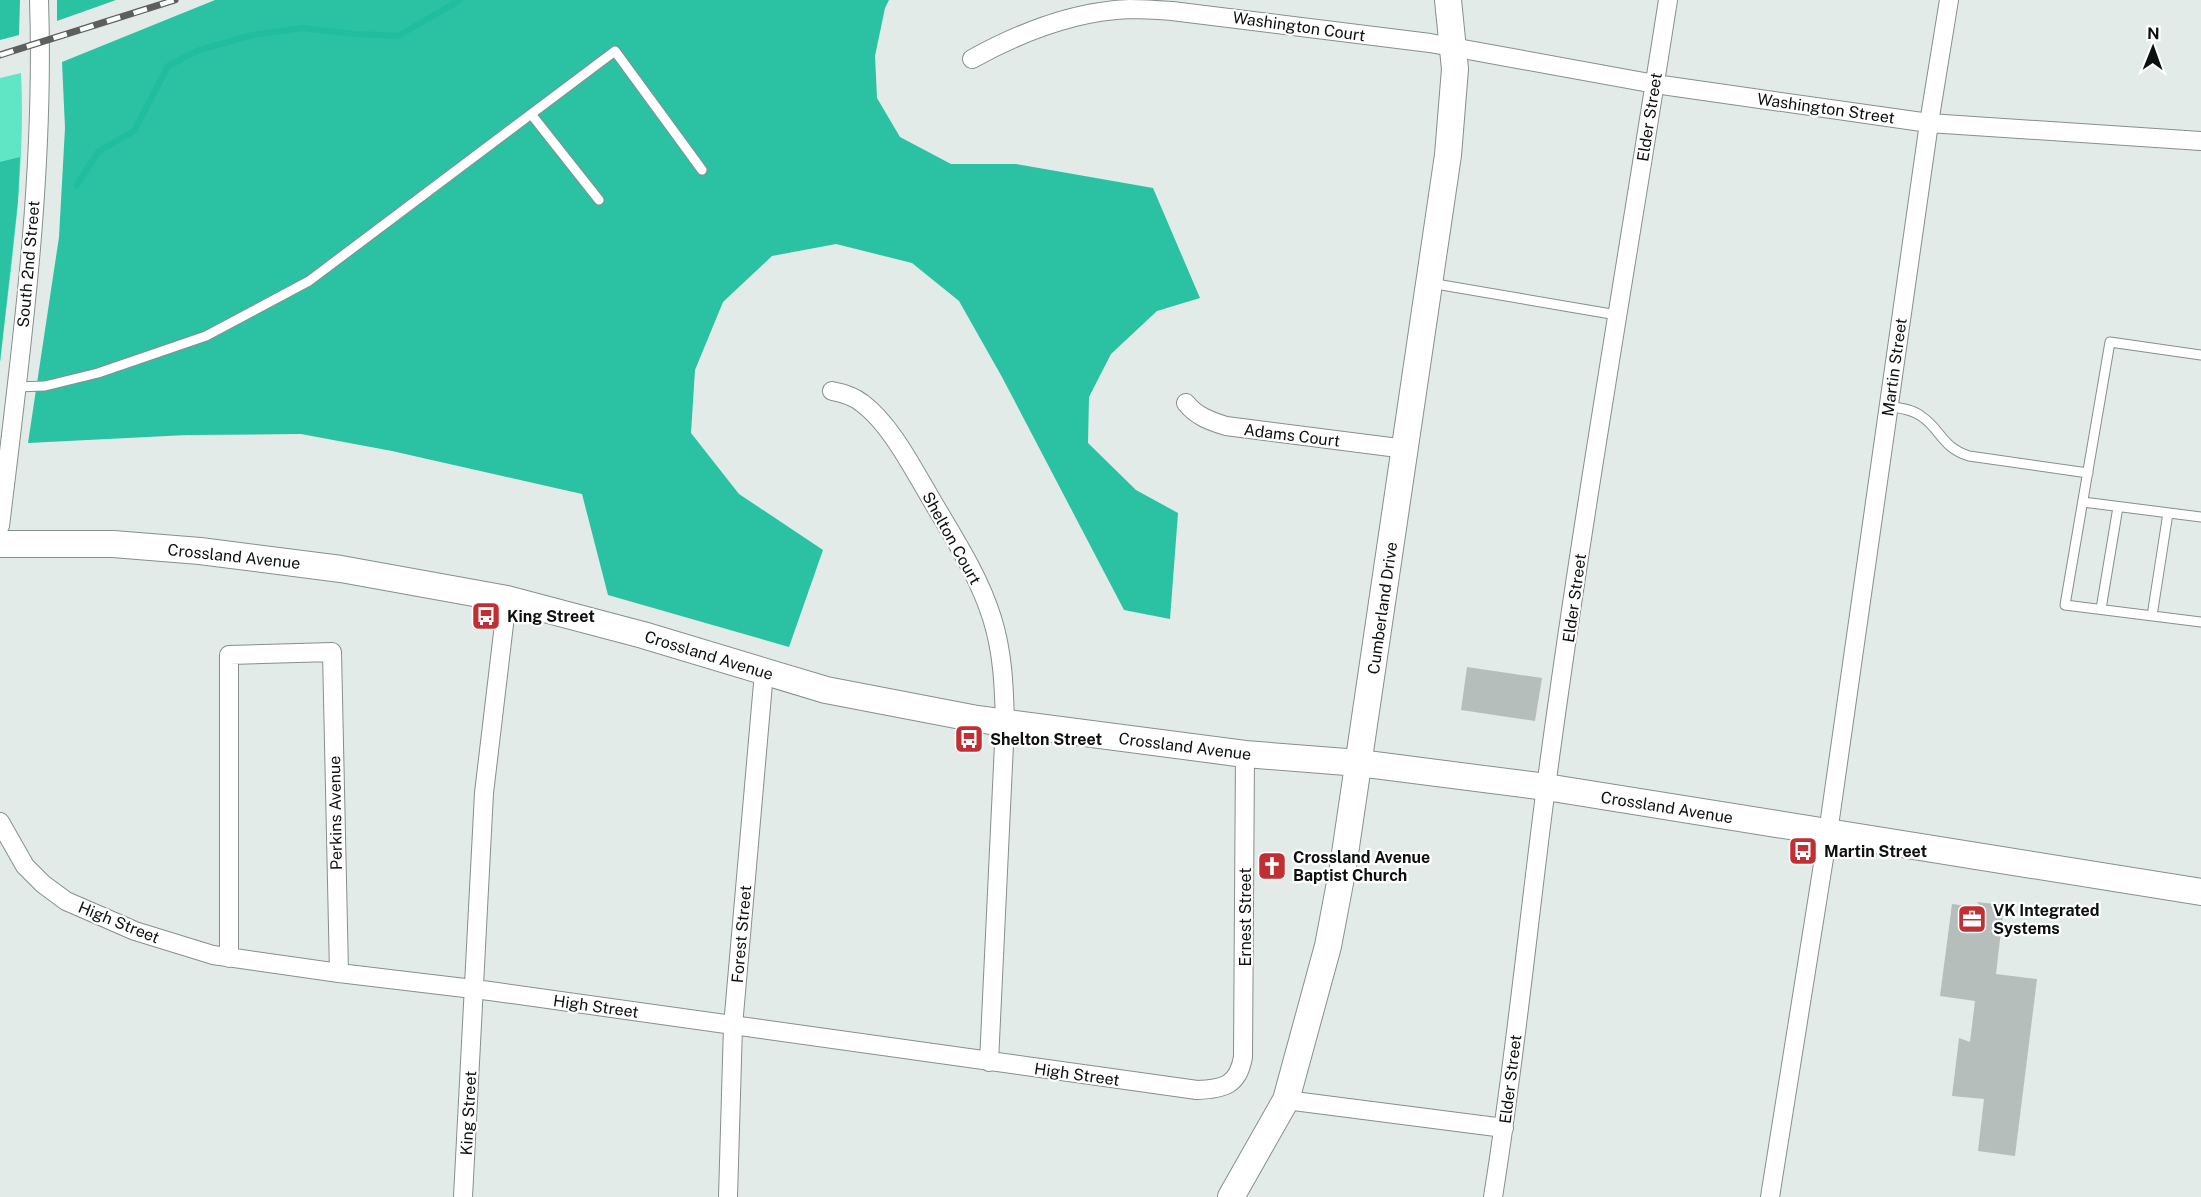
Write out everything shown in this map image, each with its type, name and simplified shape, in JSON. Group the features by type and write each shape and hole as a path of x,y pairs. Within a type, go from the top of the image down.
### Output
{"main road":[{"name":"Cumberland Drive","path":"1231,1197 1286,1100 1328,946 1343,867 1406,448 1453,111 1454,47 1448,0"},
{"name":"Crossland Avenue","path":"0,544 113,544 224,554 341,569 507,599 643,635 826,690 900,706 1005,723 1245,754 1359,763 1546,787 2201,892"}],"street":[{"name":"South 2nd Street","path":"0,526 34,212 40,43 39,0"},
{"name":"Elder Street","path":"1493,1197 1504,1128 1546,787 1594,453 1668,0"},
{"name":"Martin Street","path":"1770,1197 1828,833 1929,123 1950,0"},
{"name":"Washington Court","path":"972,59 1039,28 1091,15 1130,9 1216,15 1454,47"},
{"name":"Washington Street","path":"1454,47 1655,84 1929,123 2201,141"},
{"name":"Shelton Court","path":"832,391 846,394 862,403 876,416 916,473 964,557 992,616 1000,647 1005,723"},
{"name":"Adams Court","path":"1186,403 1192,411 1226,426 1406,448"},
{"name":"King Street","path":"464,1197 484,793 507,599"},
{"name":"Perkins Avenue","path":"230,958 229,655 332,652 339,974"},
{"name":"Forest Street","path":"728,1197 733,1026 764,672"},
{"path":"989,1062 1005,723"},
{"name":"Ernest Street","path":"1235,1079 1241,1069 1244,1040 1245,754"},
{"name":"High Street","path":"0,822 25,866 43,884 66,901 95,915 172,944 230,958 1197,1090 1225,1087 1235,1079"},
{"path":"1286,1100 1504,1128"}],"lane":[{"path":"16,387 45,386 98,373 206,336 309,281 615,51 702,170"},
{"path":"531,114 599,200"},
{"path":"1430,283 1617,315"},
{"path":"2201,355 2110,342 2065,605 2201,622"},
{"path":"1888,406 1912,411 1922,416 1957,453 2088,473"},
{"path":"2083,502 2201,517"},
{"path":"2101,609 2118,507"},
{"path":"2152,616 2168,513"}],"green space":[{"path":"0,0 20,0 19,35 0,40"},
{"path":"57,0 116,0 57,21"},
{"path":"215,0 889,0 885,8 875,56 877,98 900,137 951,164 1016,164 1153,188 1200,298 1157,311 1111,354 1089,397 1088,443 1136,490 1178,513 1170,619 1124,610 1002,377 959,301 912,263 836,244 772,256 723,302 695,370 691,433 739,494 823,550 789,647 608,595 582,494 392,451 301,434 187,435 28,443 59,237 65,128 62,62"},
{"path":"21,73 19,181 0,362 0,78"},
{"path":"20,157 18,201 0,362 0,162"}],"building":[{"path":"1467,667 1542,678 1535,721 1461,710"},
{"path":"1977,902 2004,905 1996,974 2037,979 2015,1156 1978,1151 1984,1099 1952,1096 1959,1038 1970,1042 1975,1001 1940,996 1952,904 1982,908"}],"waterway":[{"path":"76,186 98,152 134,131 168,66 197,51 252,35 302,28 398,36 460,0"}],"railway":[{"path":"0,55 175,0"}],"place":[{"name":"King Street","path":"486,616"},
{"name":"Shelton Street","path":"969,739"},
{"name":"Martin Street","path":"1803,851"},
{"name":"Crossland Avenue Baptist Church","path":"1272,866"},
{"name":"VK Integrated Systems","path":"1972,919"}]}
